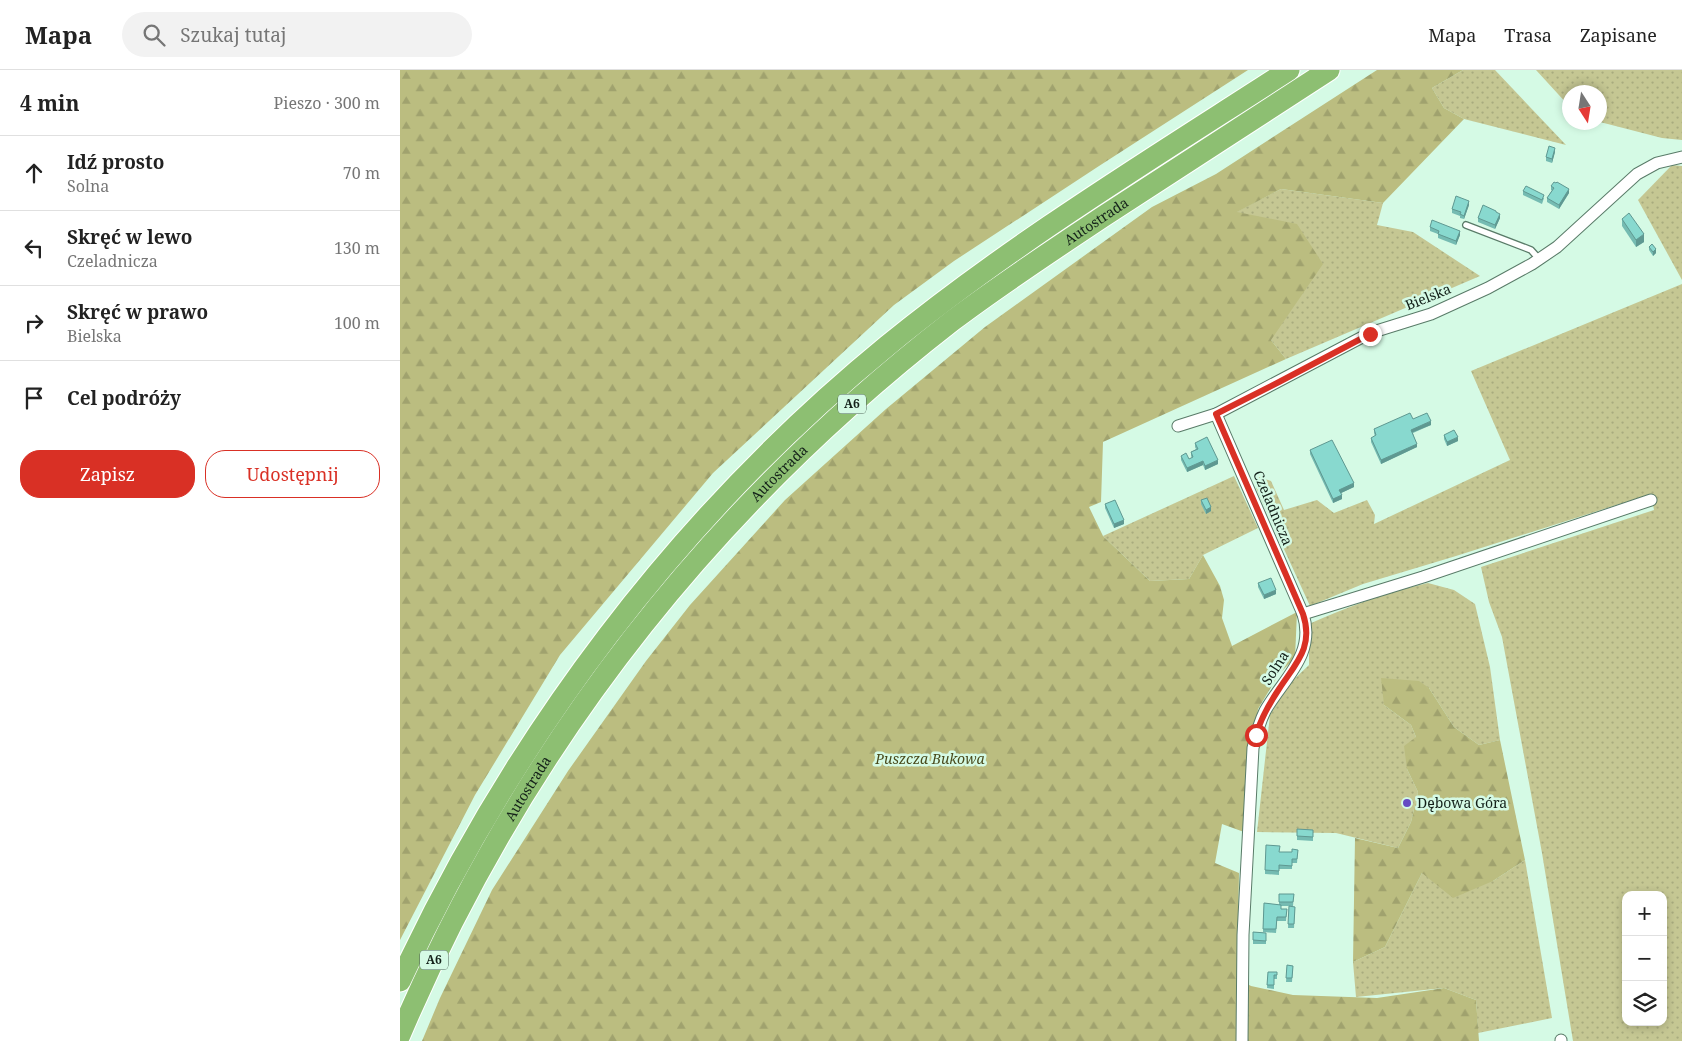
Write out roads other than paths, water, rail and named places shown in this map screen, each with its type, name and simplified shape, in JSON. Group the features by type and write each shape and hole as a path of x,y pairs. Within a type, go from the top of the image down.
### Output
{"highway":[{"name":"Autostrada","path":"400,981 467,849 498,795 548,718 628,609 712,511 797,425 888,345 978,276 1078,207 1290,70"},
{"name":"Autostrada","path":"400,1035 431,964 470,886 558,740 634,636 714,540 761,490 810,442 904,360 955,319 1124,203 1329,70"}],"street":[{"name":"Bielska","path":"1178,426 1216,414 1370,334 1431,314 1488,288 1540,260 1632,179 1648,168 1667,160 1682,157"},
{"name":"Czeladnicza","path":"1216,414 1303,614"},
{"path":"1303,614 1423,577 1651,500"},
{"name":"Solna","path":"1242,1041 1243,935 1253,748 1260,722 1266,710 1291,674 1303,652 1307,640 1307,628 1303,614"}],"lane":[{"path":"1466,225 1531,250 1540,260"}],"place":[{"name":"Dębowa Góra","path":"1407,803"}],"park label":[{"name":"Puszcza Bukowa","path":"930,759"}]}
